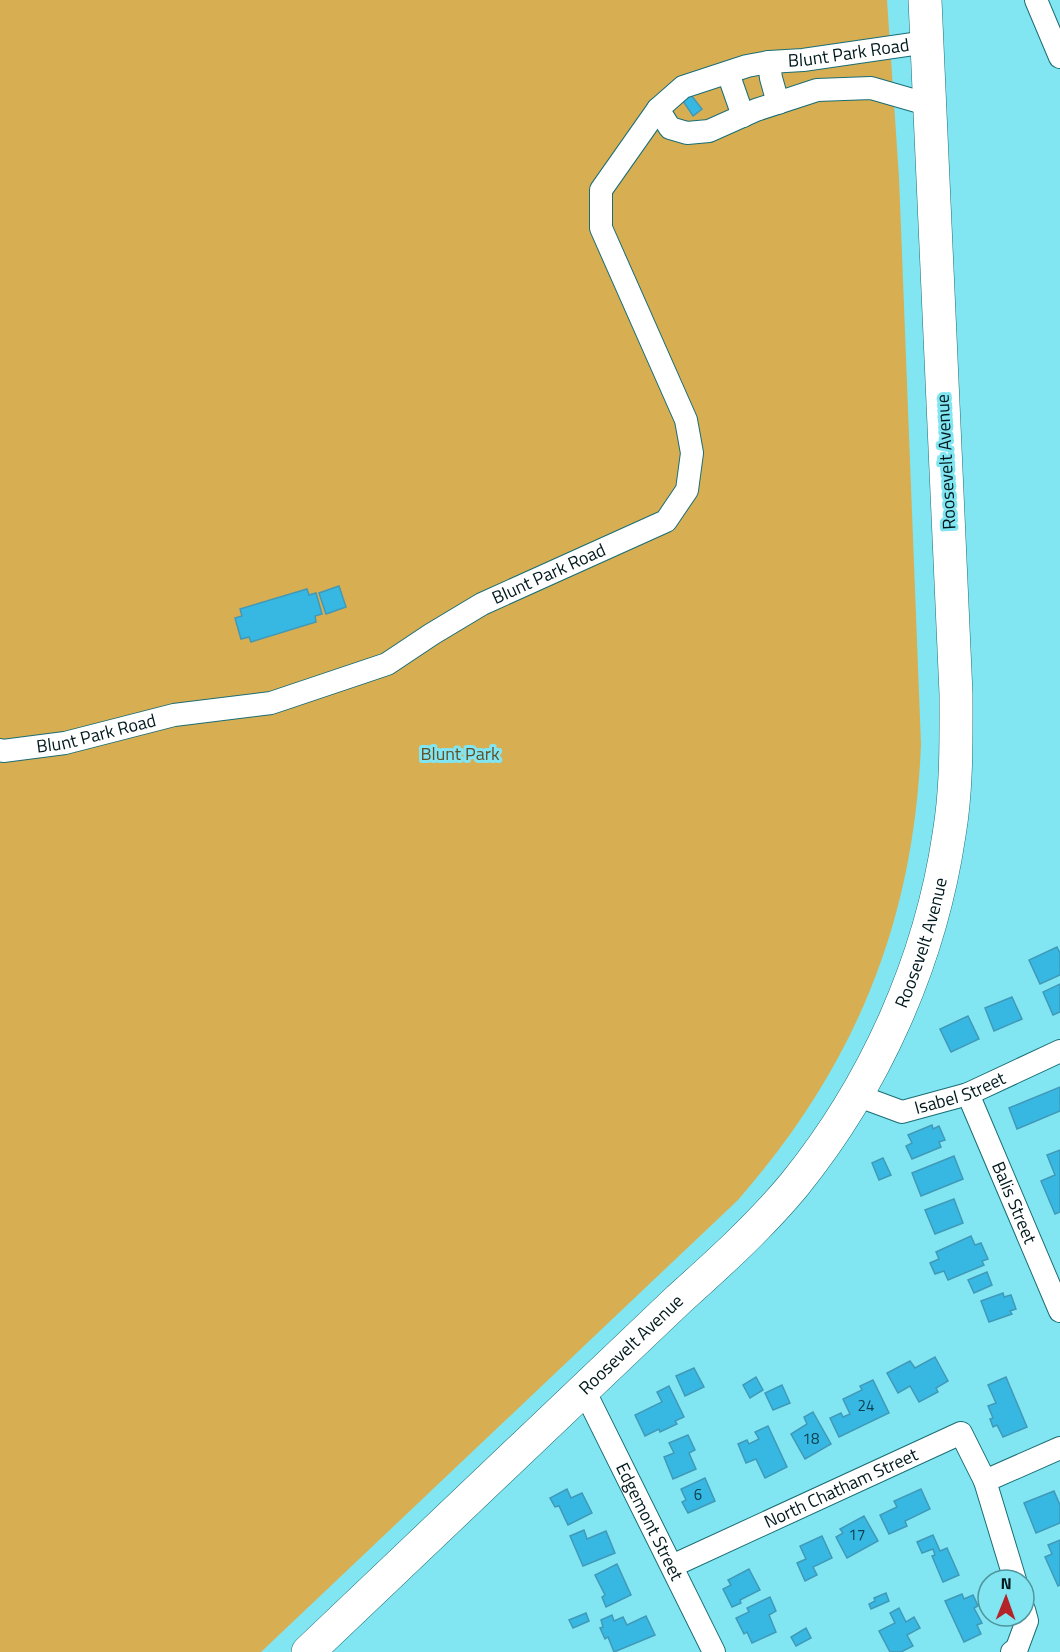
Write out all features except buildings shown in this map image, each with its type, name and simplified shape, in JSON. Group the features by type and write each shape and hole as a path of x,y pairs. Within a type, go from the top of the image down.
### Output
{"main road":[{"name":"Roosevelt Avenue","path":"308,1652 751,1233 813,1160 856,1095 891,1029 924,940 945,862 953,802 956,755 956,694 925,0"}],"street":[{"path":"1036,0 1060,57"},
{"name":"Blunt Park Road","path":"0,750 65,743 174,716 271,703 387,664 482,604 666,521 687,490 692,453 686,420 601,228 601,190 658,109 683,87 747,66 927,42"},
{"name":"Blunt Park Road","path":"769,62 778,103"},
{"path":"728,73 743,116"},
{"name":"Blunt Park Road","path":"658,109 670,128 687,133 710,131 743,116 817,90 871,88 930,105"},
{"name":"Isabel Street","path":"856,1095 902,1112 968,1094 1060,1051"},
{"name":"Balis Street","path":"968,1094 1060,1311"},
{"name":"Edgemont Street","path":"584,1390 714,1652"},
{"name":"North Chatham Street","path":"672,1566 961,1432 985,1481"},
{"path":"1011,1568 985,1481 1060,1448"},
{"path":"1012,1652 1017,1648 1023,1628"}],"green space":[{"name":"Blunt Park","path":"0,0 887,0 899,177 921,744 916,809 906,872 891,931 871,988 845,1044 815,1097 779,1149 738,1200 261,1652 0,1652"}]}
